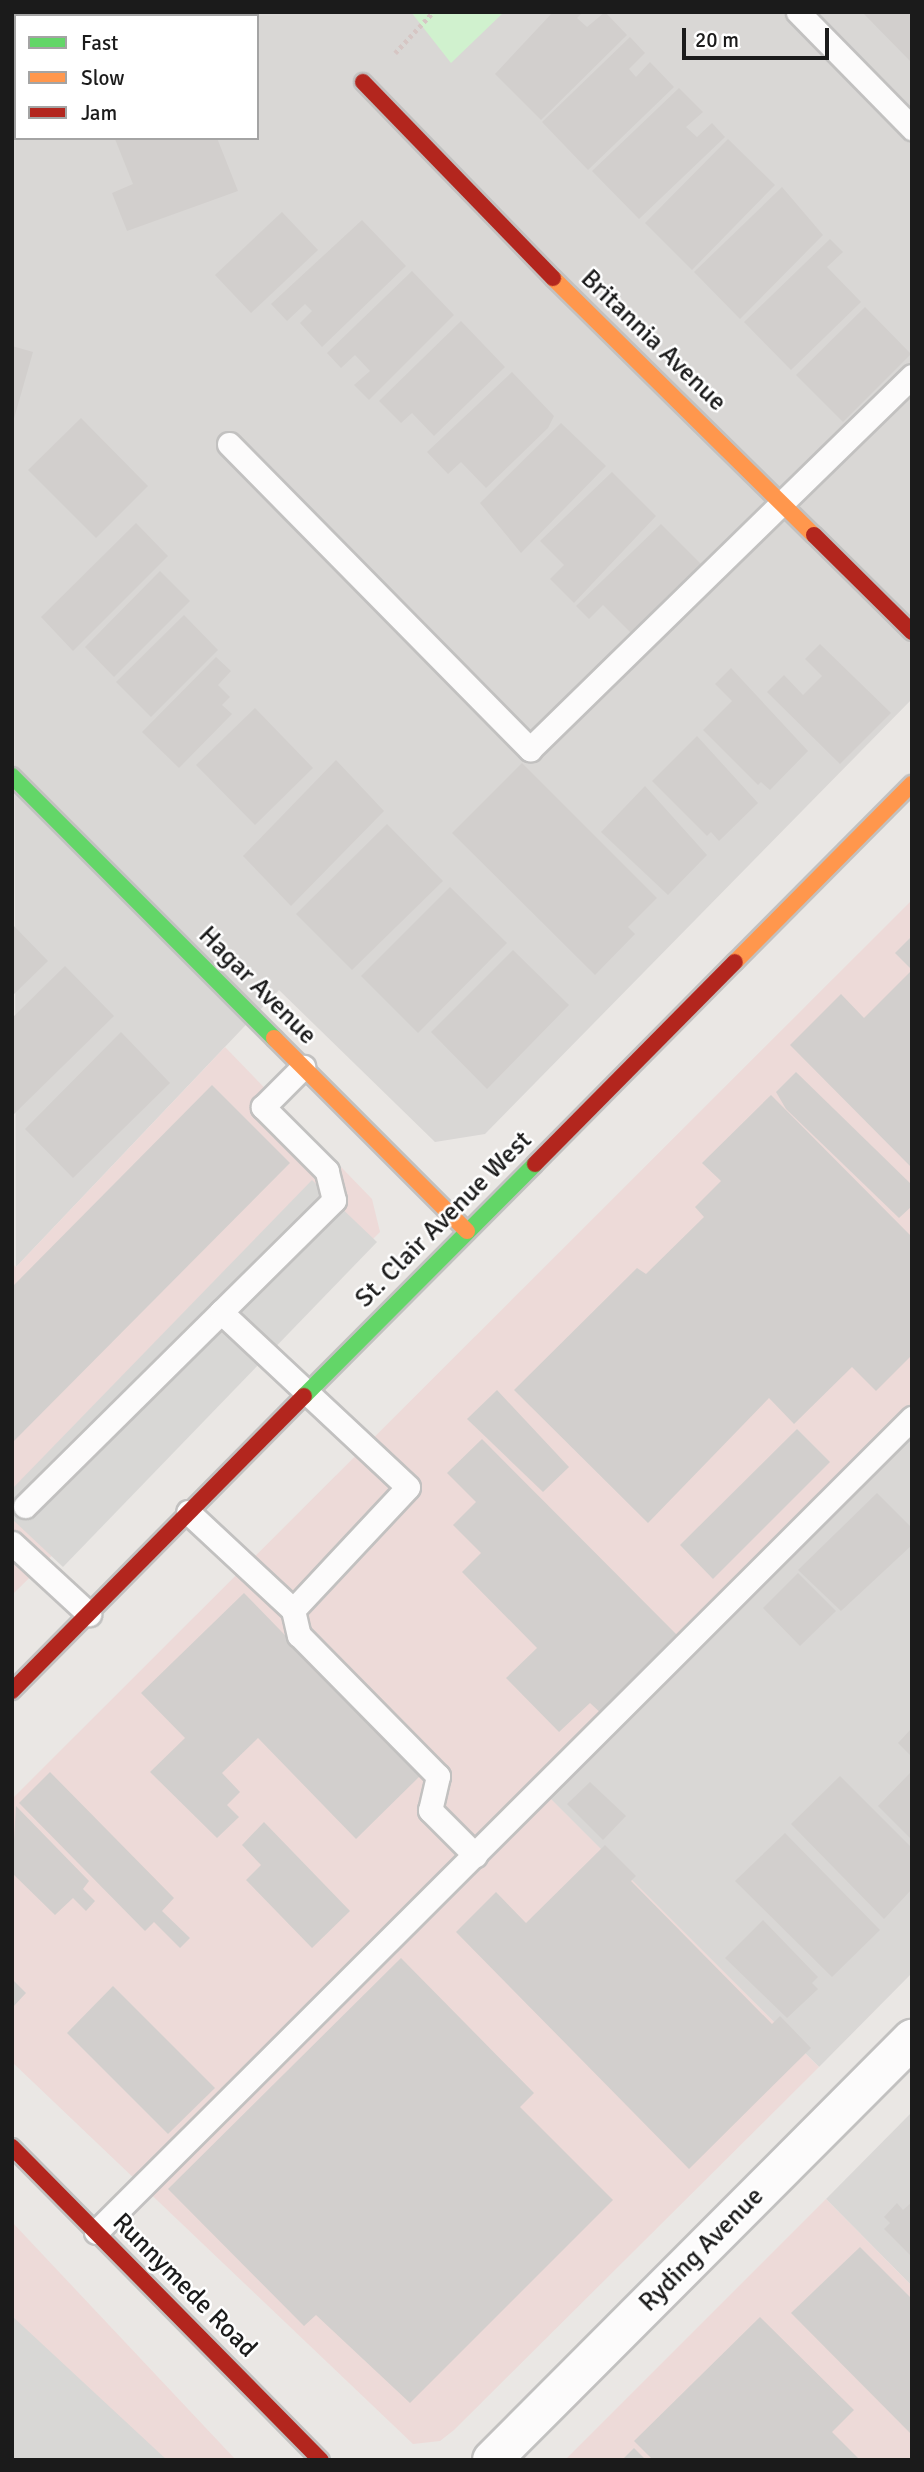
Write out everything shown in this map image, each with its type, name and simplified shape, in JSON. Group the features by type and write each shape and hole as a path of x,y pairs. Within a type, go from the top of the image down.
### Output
{"street":[{"name":"Britannia Avenue","path":"363,82 416,143 912,632"},
{"name":"Hagar Avenue","path":"12,776 467,1231"},
{"name":"St. Clair Avenue West","path":"12,1691 912,784"},
{"name":"Ryding Avenue","path":"497,2458 912,2039"},
{"name":"Runnymede Road","path":"12,2147 321,2460"}],"lane":[{"path":"797,12 912,128"},
{"path":"229,444 530,749 912,376"},
{"path":"25,1506 334,1200 327,1171 263,1107 303,1066"},
{"path":"221,1312 408,1487 293,1610"},
{"path":"96,2232 912,1418"},
{"path":"188,1512 293,1610 299,1635 438,1776 430,1810 475,1855"},
{"path":"12,1543 89,1614"}],"path":[{"path":"363,82 433,12"}],"shaded area":[{"path":"12,12 912,12 912,699 485,1134 435,1142 279,990 16,1267"},
{"path":"912,900 912,1421 542,1790 819,2067 454,2430 440,2441 413,2444 12,2062 12,1799"},
{"path":"225,1047 372,1199 380,1232 12,1595 12,1263 16,1267"},
{"path":"312,1180 377,1242 63,1567 12,1519 12,1489"},
{"path":"912,1421 912,1973 819,2067 542,1791"},
{"path":"912,2112 912,2286 826,2199"},
{"path":"826,2199 912,2286 912,2460 565,2460"},
{"path":"12,2222 236,2460 12,2460"},
{"path":"12,2316 167,2460 12,2460"}],"green space":[{"path":"411,12 504,12 451,63"}],"building":[{"path":"132,12 234,12 182,14 131,14"},
{"path":"553,12 583,12 577,18 587,27 605,12 627,35 541,120 495,74"},
{"path":"862,12 912,12 912,63"},
{"path":"630,37 645,53 629,69 636,77 650,62 674,87 588,170 542,122"},
{"path":"679,88 703,112 686,127 697,137 712,123 725,137 639,219 592,171"},
{"path":"728,139 775,185 692,270 645,223"},
{"path":"115,140 218,140 238,191 127,231 112,193 133,184"},
{"path":"782,187 823,235 740,319 694,272"},
{"path":"282,212 318,250 251,313 215,275"},
{"path":"362,220 406,266 322,347 300,323 312,311 305,304 287,321 271,304"},
{"path":"830,239 843,252 827,267 861,302 791,370 744,322"},
{"path":"412,271 454,315 369,400 354,385 370,371 355,355 341,368 327,353"},
{"path":"865,307 911,354 843,422 796,375"},
{"path":"461,321 505,367 434,436 412,413 401,423 379,401"},
{"path":"12,346 33,352 13,422 12,422"},
{"path":"512,372 554,416 548,428 486,488 461,462 448,474 427,452"},
{"path":"81,418 148,486 96,538 28,470"},
{"path":"561,423 606,466 521,553 480,503"},
{"path":"612,472 656,516 574,603 550,579 564,565 540,541"},
{"path":"136,523 168,556 73,651 41,617"},
{"path":"661,524 705,568 638,640 603,605 589,619 576,606"},
{"path":"160,571 190,601 114,677 85,647"},
{"path":"184,615 218,650 151,717 116,682"},
{"path":"820,644 891,713 840,764 767,692 784,675 803,695 822,676 805,659"},
{"path":"216,657 231,671 218,685 230,697 222,705 232,714 179,768 142,732"},
{"path":"731,668 808,751 770,790 761,782 758,785 703,730 732,701 715,684"},
{"path":"255,708 313,768 255,825 196,765"},
{"path":"697,736 758,803 719,841 711,832 707,836 652,781"},
{"path":"336,760 384,811 291,906 243,856"},
{"path":"522,763 657,898 628,927 635,934 595,975 452,833"},
{"path":"645,786 707,855 668,895 601,832"},
{"path":"387,824 443,881 352,970 296,914"},
{"path":"450,887 507,943 418,1033 361,976"},
{"path":"12,924 48,961 12,996"},
{"path":"912,936 912,970 895,953"},
{"path":"513,950 569,1005 487,1089 431,1032"},
{"path":"65,966 114,1016 12,1116 12,1018"},
{"path":"912,970 912,1168 790,1045 841,994 864,1018"},
{"path":"121,1032 170,1083 73,1178 25,1129"},
{"path":"796,1072 912,1185 912,1206 899,1218 786,1109 776,1092"},
{"path":"212,1085 290,1163 12,1443 12,1287"},
{"path":"771,1095 912,1237 912,1355 876,1391 852,1367 794,1424 769,1398 648,1523 514,1390 637,1268 646,1274 704,1217 695,1207 721,1181 702,1163"},
{"path":"497,1390 569,1467 543,1492 467,1419"},
{"path":"797,1429 830,1462 713,1579 680,1545"},
{"path":"482,1439 681,1639 604,1716 590,1703 559,1732 506,1678 537,1648 462,1572 481,1553 453,1525 476,1502 447,1473"},
{"path":"877,1493 912,1528 912,1545 841,1611 798,1570"},
{"path":"798,1573 836,1611 800,1646 763,1608"},
{"path":"244,1593 421,1775 356,1839 258,1738 222,1773 240,1792 227,1805 239,1817 217,1838 150,1772 185,1738 141,1693"},
{"path":"912,1728 912,1757 898,1743"},
{"path":"50,1772 174,1898 162,1911 190,1938 180,1948 154,1922 145,1931 19,1803"},
{"path":"912,1774 912,1840 878,1806"},
{"path":"840,1776 912,1848 912,1889 884,1919 791,1824"},
{"path":"590,1782 626,1816 603,1840 567,1804"},
{"path":"16,1806 89,1881 83,1889 95,1901 86,1911 73,1898 55,1915 12,1873"},
{"path":"264,1822 350,1911 312,1948 246,1880 261,1865 242,1845"},
{"path":"785,1833 880,1930 832,1977 735,1881"},
{"path":"605,1845 636,1876 631,1881 772,2024 780,2016 811,2048 689,2169 456,1932 496,1892 526,1923"},
{"path":"763,1920 818,1977 812,1983 818,1989 787,2018 725,1958"},
{"path":"401,1958 534,2093 520,2107 613,2200 410,2403 316,2315 304,2326 168,2189"},
{"path":"12,1979 26,1993 12,2008"},
{"path":"113,1986 215,2088 168,2134 67,2033"},
{"path":"912,2202 912,2257 884,2229 890,2223 884,2217 897,2203 903,2210"},
{"path":"860,2247 912,2299 912,2435 791,2313"},
{"path":"760,2317 854,2410 832,2432 860,2460 653,2460 634,2441"},
{"path":"634,2448 646,2460 622,2460"}],"traffic: fast":[{"path":"12,776 274,1038"},
{"path":"304,1396 535,1164"}],"traffic: slow":[{"path":"553,278 814,535"},
{"path":"735,962 912,784"},
{"path":"274,1038 467,1231"}],"traffic: jam":[{"path":"363,82 553,278"},
{"path":"814,535 912,632"},
{"path":"535,1164 735,962"},
{"path":"12,1691 304,1396"},
{"path":"12,2147 321,2460"}]}
